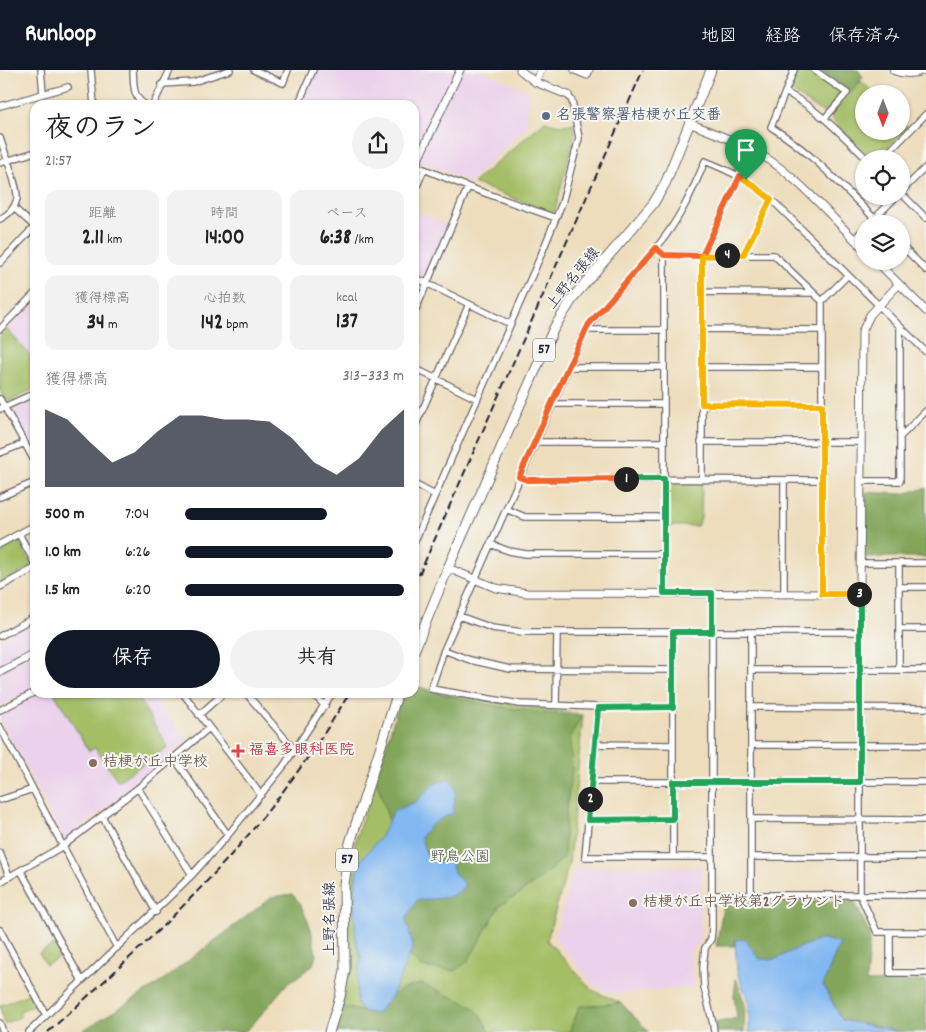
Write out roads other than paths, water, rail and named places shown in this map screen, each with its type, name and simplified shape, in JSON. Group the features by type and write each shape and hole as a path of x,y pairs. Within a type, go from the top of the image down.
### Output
{"main road":[{"name":"上野名張線","path":"419,639 448,568 554,328 575,295 654,204 665,184 711,70"},
{"path":"894,70 904,73 915,73 923,70"},
{"name":"上野名張線","path":"329,1032 340,997 345,970 344,884 350,843 396,698"}],"street":[{"path":"41,70 43,93"},
{"path":"91,70 94,100"},
{"path":"133,70 136,96 139,100"},
{"path":"155,100 170,70"},
{"path":"162,84 193,82 230,70"},
{"path":"254,70 283,83 288,70"},
{"path":"300,100 312,70"},
{"path":"419,156 460,70"},
{"path":"419,531 556,218 579,138 572,101 568,95 535,82 520,70"},
{"path":"535,82 541,70"},
{"path":"575,70 587,75 589,70"},
{"path":"794,70 771,126 805,150 870,215"},
{"path":"814,70 847,93 825,118"},
{"path":"0,106 68,87"},
{"path":"785,92 805,103 825,118 858,150"},
{"path":"891,150 926,114"},
{"path":"689,123 742,145 772,162 802,187 854,240"},
{"path":"0,138 18,193 14,208 0,219"},
{"path":"0,163 30,153"},
{"path":"673,707 598,708 520,704 488,697 431,689 444,650 519,477 568,367 587,330 601,309 656,248 688,203 705,161 740,176 756,186 879,304 926,352"},
{"path":"910,183 926,167"},
{"path":"419,168 556,218"},
{"path":"419,181 424,169"},
{"path":"702,479 702,256 740,176"},
{"path":"419,302 468,187"},
{"path":"743,255 771,199"},
{"path":"910,201 926,218"},
{"path":"878,215 888,205"},
{"path":"14,208 30,222"},
{"path":"0,262 30,231"},
{"path":"656,248 664,255 774,255 822,301"},
{"path":"910,254 926,270"},
{"path":"664,255 664,593"},
{"path":"885,270 926,311"},
{"path":"822,594 822,301 848,275"},
{"path":"419,279 510,324"},
{"path":"899,284 870,315 862,332 860,894 877,932 926,932"},
{"path":"702,292 813,293"},
{"path":"0,329 30,298"},
{"path":"419,417 469,304"},
{"path":"861,481 900,481 900,327"},
{"path":"702,329 822,330"},
{"path":"587,330 664,330"},
{"path":"568,367 664,367"},
{"path":"702,367 822,367"},
{"path":"419,370 477,399"},
{"path":"2,409 30,395"},
{"path":"0,399 2,409 30,452"},
{"path":"553,404 664,404"},
{"path":"702,404 822,405"},
{"path":"900,437 926,411"},
{"path":"535,442 664,442"},
{"path":"701,442 861,442"},
{"path":"0,453 25,443"},
{"path":"519,477 527,480 822,480"},
{"path":"784,480 784,594"},
{"path":"0,497 30,484"},
{"path":"419,487 435,495"},
{"path":"506,509 525,517 664,517"},
{"path":"0,544 30,528"},
{"path":"18,534 30,555"},
{"path":"490,544 509,551 526,554 664,554"},
{"path":"860,563 926,563"},
{"path":"899,670 900,563"},
{"path":"448,568 496,588 527,593 860,594"},
{"path":"0,587 30,571"},
{"path":"900,587 926,587"},
{"path":"712,593 712,935 705,948 703,967 704,987 715,1031"},
{"path":"459,616 507,631 860,632"},
{"path":"0,636 30,620"},
{"path":"899,629 926,629"},
{"path":"556,705 557,632"},
{"path":"673,632 673,857"},
{"path":"751,633 751,894"},
{"path":"444,650 470,660 499,667 521,669 673,670"},
{"path":"0,672 30,657"},
{"path":"751,670 926,670"},
{"path":"0,710 30,695"},
{"path":"186,698 261,795"},
{"path":"199,715 218,698"},
{"path":"250,698 294,749"},
{"path":"317,698 325,706"},
{"path":"29,1032 156,912 228,835 261,795 330,698"},
{"path":"751,707 926,708"},
{"path":"598,708 585,857 712,857"},
{"path":"0,728 117,948"},
{"path":"0,882 63,846 138,788 209,728"},
{"path":"595,744 673,745"},
{"path":"751,744 926,745"},
{"path":"174,758 228,835"},
{"path":"592,782 926,782"},
{"path":"138,788 192,875"},
{"path":"0,800 33,789"},
{"path":"102,816 156,912"},
{"path":"588,820 673,819"},
{"path":"751,819 926,820"},
{"path":"0,853 9,876"},
{"path":"751,857 926,858"},
{"path":"21,870 82,981"},
{"path":"712,895 926,895"},
{"path":"0,930 46,1014"},
{"path":"890,932 890,973 926,973"},
{"path":"0,1023 3,1032"}],"water":[{"path":"449,778 456,788 453,813 427,829 421,837 424,849 430,858 438,862 452,861 457,877 465,884 456,893 444,898 417,900 406,919 413,946 392,996 376,1014 362,1011 357,1003 357,984 361,958 356,940 354,908 356,877 361,860 380,838 394,811 417,801 433,785"},
{"path":"745,939 760,959 776,959 800,947 823,939 840,943 823,985 842,1020 898,1031 749,1032 749,1003 737,971 735,940"}],"railway":[{"path":"419,575 643,70"},
{"path":"48,1032 149,939 221,866 287,787 346,698"}],"place":[{"name":"名張警察署桔梗が丘交番","path":"546,116"},
{"name":"福喜多眼科医院","path":"238,751"},
{"name":"桔梗が丘中学校","path":"93,763"},
{"name":"桔梗が丘中学校第2グラウンド","path":"633,903"}],"park label":[{"name":"野鳥公園","path":"460,858"}]}
